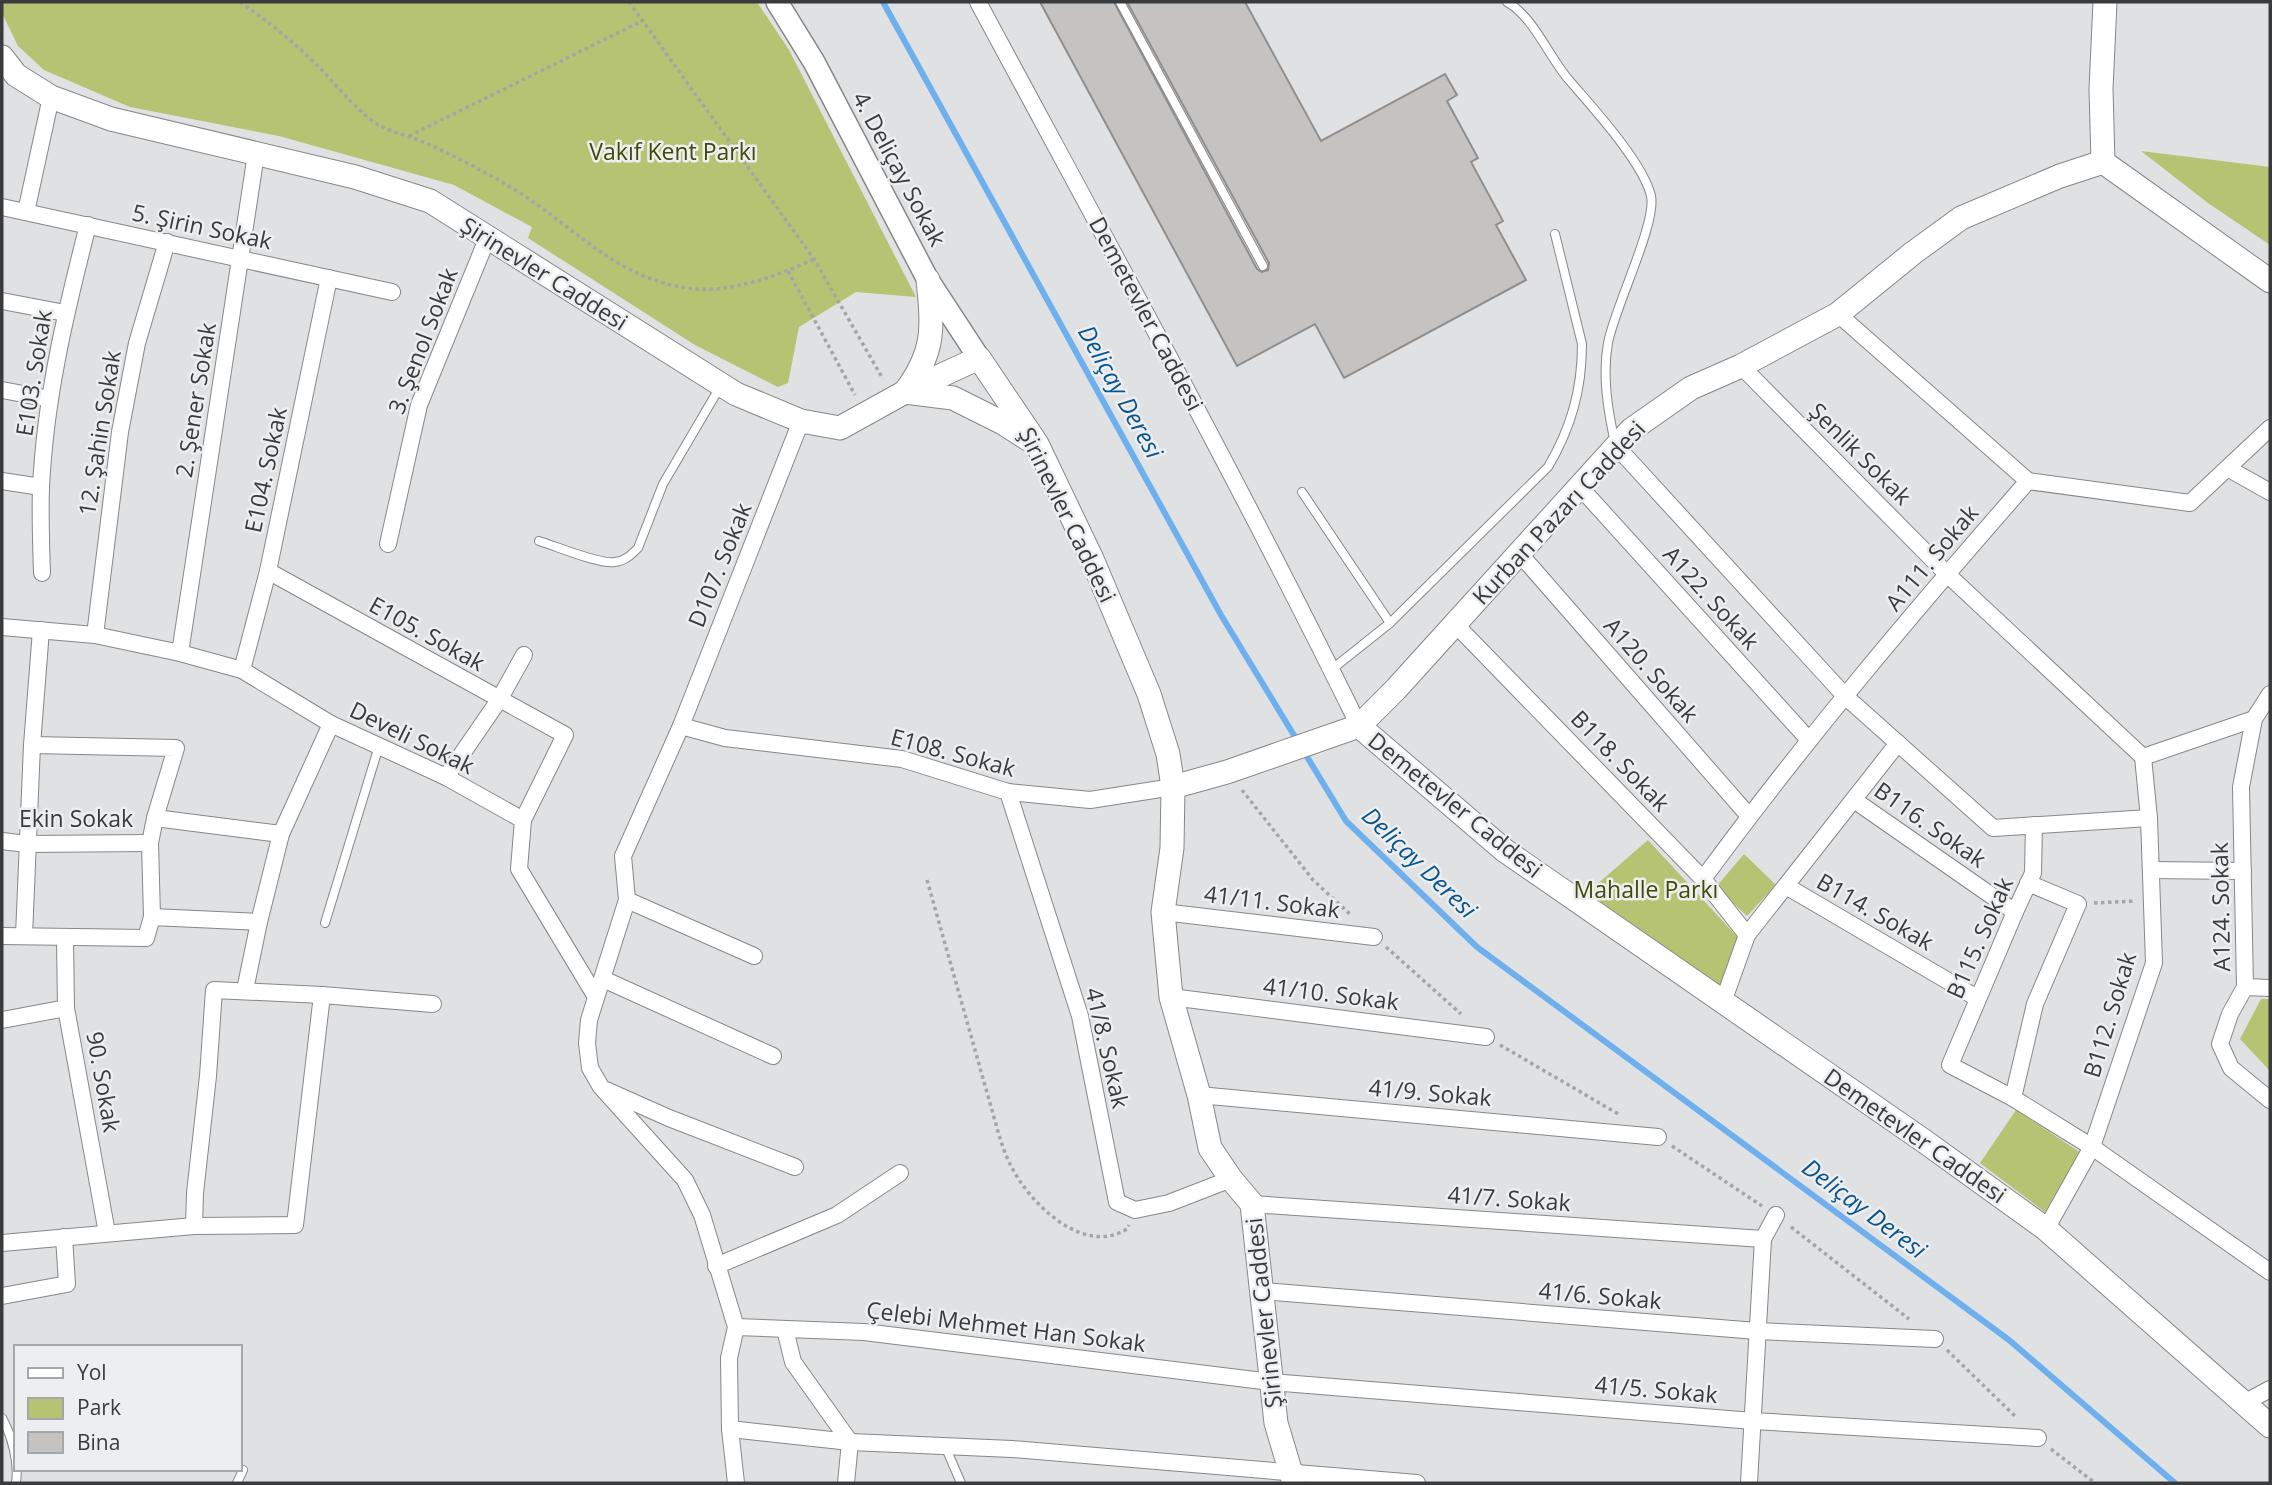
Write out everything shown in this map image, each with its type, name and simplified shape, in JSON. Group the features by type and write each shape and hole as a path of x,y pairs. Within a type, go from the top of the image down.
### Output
{"main road":[{"path":"2105,2 2101,89 2103,162 2270,281"},
{"name":"Şirinevler Caddesi","path":"2,57 16,75 51,97 111,119 355,177 430,201 736,394 801,421 840,428 900,395 979,358 1037,444 1092,559 1149,694 1168,754 1173,787 1172,848 1164,912 1171,996 1199,1095 1210,1148 1231,1180 1252,1203 1270,1382 1276,1423 1292,1478"},
{"name":"Kurban Pazarı Caddesi","path":"1173,787 1227,772 1351,729 1455,624 1631,430 1691,388 1741,366 1838,314 1961,218 2060,176 2103,162"},
{"path":"900,395 919,374 927,357 932,317 928,280"},
{"path":"900,395 953,398 1037,444"},
{"name":"Demetevler Caddesi","path":"1351,729 1504,850 1924,1141 2046,1229 2270,1426"}],"street":[{"name":"4. Deliçay Sokak","path":"777,2 814,62 928,280 979,358"},
{"name":"Demetevler Caddesi","path":"978,2 1202,420 1331,670 1351,729"},
{"path":"26,212 51,97"},
{"name":"2. Şener Sokak","path":"180,653 256,154"},
{"name":"5. Şirin Sokak","path":"2,206 392,292"},
{"name":"E103. Sokak","path":"41,573 41,488 50,399 65,313 88,225"},
{"name":"3. Şenol Sokak","path":"388,544 419,405 487,239"},
{"name":"12. Şahin Sokak","path":"94,635 120,432 137,343 167,242"},
{"name":"E104. Sokak","path":"242,670 268,571 329,278"},
{"path":"2,301 65,313"},
{"path":"1838,314 2028,481 2190,503 2270,428"},
{"name":"Şenlik Sokak","path":"1741,366 1947,574"},
{"path":"2,390 50,399"},
{"name":"D107. Sokak","path":"627,900 623,856 681,726 801,421"},
{"path":"1616,446 1846,697 1993,828 2150,818"},
{"path":"2228,469 2270,492"},
{"path":"2,481 41,488"},
{"name":"A111. Sokak","path":"1703,879 1810,740 2028,481"},
{"name":"A122. Sokak","path":"1580,486 1810,740"},
{"name":"A120. Sokak","path":"1519,553 1749,816"},
{"name":"E105. Sokak","path":"268,571 565,735 523,820"},
{"path":"1947,574 2143,757 2254,719"},
{"name":"B118. Sokak","path":"1455,624 1703,879 1747,934"},
{"name":"Develi Sokak","path":"2,627 94,635 180,653 242,670 331,724 446,777 523,820"},
{"path":"24,936 32,745 41,630"},
{"path":"446,777 499,699 523,655"},
{"name":"A124. Sokak","path":"2270,694 2254,719 2241,787 2245,986 2230,1014 2220,1044 2231,1068 2270,1100"},
{"path":"245,990 281,834 331,724"},
{"name":"E108. Sokak","path":"681,726 724,738 902,759 1008,792 1090,800 1173,787"},
{"path":"1723,1002 1747,934 1898,743"},
{"path":"2,936 146,939 152,917 150,843 176,748 32,745"},
{"name":"B112. Sokak","path":"2046,1229 2092,1147 2154,963 2150,818 2143,757"},
{"name":"41/8. Sokak","path":"1008,792 1080,1016 1117,1202 1135,1210"},
{"name":"B116. Sokak","path":"1854,800 2014,912"},
{"path":"155,818 281,834"},
{"path":"523,820 519,869 596,997"},
{"name":"B115. Sokak","path":"2013,1098 1950,1065 2014,912 2034,873 2034,825"},
{"name":"Ekin Sokak","path":"2,841 27,844 150,843"},
{"path":"2151,870 2243,871"},
{"path":"2028,883 2078,904 2035,1004 2013,1098 2092,1147 2270,1272"},
{"name":"B114. Sokak","path":"1786,886 1977,998"},
{"path":"736,1483 730,1429 730,1358 736,1327 702,1215 685,1180 601,1087 590,1068 587,1043 589,1020 627,900 754,956"},
{"name":"41/11. Sokak","path":"1164,912 1374,937"},
{"path":"152,917 259,922"},
{"name":"90. Sokak","path":"65,939 66,1008 107,1233"},
{"path":"603,979 773,1056"},
{"path":"2245,986 2270,988"},
{"path":"194,1226 214,990 433,1004"},
{"path":"2,1240 194,1226 295,1225 322,995"},
{"name":"41/10. Sokak","path":"1171,996 1486,1037"},
{"path":"2,1020 66,1008"},
{"path":"601,1087 669,1118 795,1167"},
{"name":"41/9. Sokak","path":"1199,1095 1658,1137"},
{"path":"716,1266 837,1215 900,1173"},
{"path":"1135,1210 1169,1203 1231,1180"},
{"name":"41/7. Sokak","path":"1252,1203 1763,1239"},
{"path":"1749,1483 1763,1239 1776,1215"},
{"path":"2,1296 67,1284 64,1237"},
{"name":"41/6. Sokak","path":"1262,1291 1757,1331 1935,1339"},
{"name":"Çelebi Mehmet Han Sokak","path":"736,1327 864,1332 1270,1382"},
{"path":"785,1329 793,1362 850,1442 846,1483"},
{"name":"41/5. Sokak","path":"1270,1382 1753,1421 2038,1438"},
{"path":"2244,1403 2270,1389"},
{"path":"730,1429 850,1442 1012,1449 1292,1478 1417,1483"}],"lane":[{"path":"1120,2 1264,266"},
{"path":"1507,2 1518,8 1562,72 1642,172 1652,198 1648,225 1608,343 1608,410 1616,446"},
{"path":"1331,670 1390,623 1548,467 1566,434 1581,380 1582,344 1555,234"},
{"path":"540,541 607,563 624,560 631,555 638,548 663,484 721,385"},
{"path":"1302,492 1390,623"},
{"path":"325,923 379,746"},
{"path":"2,1418 8,1428 14,1450"},
{"path":"945,1446 961,1483"},
{"path":"237,1483 243,1470"}],"path":[{"path":"240,2 314,63 371,120 388,131 438,148 490,175 540,207 612,262 629,270 687,288 731,287 788,271 814,260"},
{"path":"629,2 814,260 900,395"},
{"path":"409,136 642,21"},
{"path":"788,271 866,415"},
{"path":"927,880 1004,1152 1020,1183 1058,1220 1092,1237 1111,1237 1127,1229 1135,1210"},
{"path":"2078,904 2152,900"}],"green space":[{"name":"Vakıf Kent Parkı","path":"2,2 757,2 789,50 916,297 856,292 799,327 788,383 778,387 695,345 528,238 532,227 454,185 279,136 130,107 44,70 18,46 2,13"},
{"path":"2141,151 2270,167 2270,245 2208,203"},
{"name":"Mahalle Parkı","path":"1648,840 1741,941 1720,985 1587,893"},
{"path":"1744,854 1776,885 1747,916 1716,887"},
{"path":"2261,999 2270,999 2270,1071 2240,1039"},
{"path":"2016,1110 2081,1153 2045,1212 1980,1163"}],"building":[{"path":"1040,2 1114,2 1257,269 1262,272 1268,270 1269,263 1127,2 1245,2 1321,141 1445,74 1457,95 1447,101 1478,158 1471,162 1503,221 1496,225 1526,280 1344,378 1315,324 1237,366"}],"waterway":[{"name":"Deliçay Deresi","path":"883,2 1221,615 1346,821 1477,947 2009,1340 2175,1483"}]}
